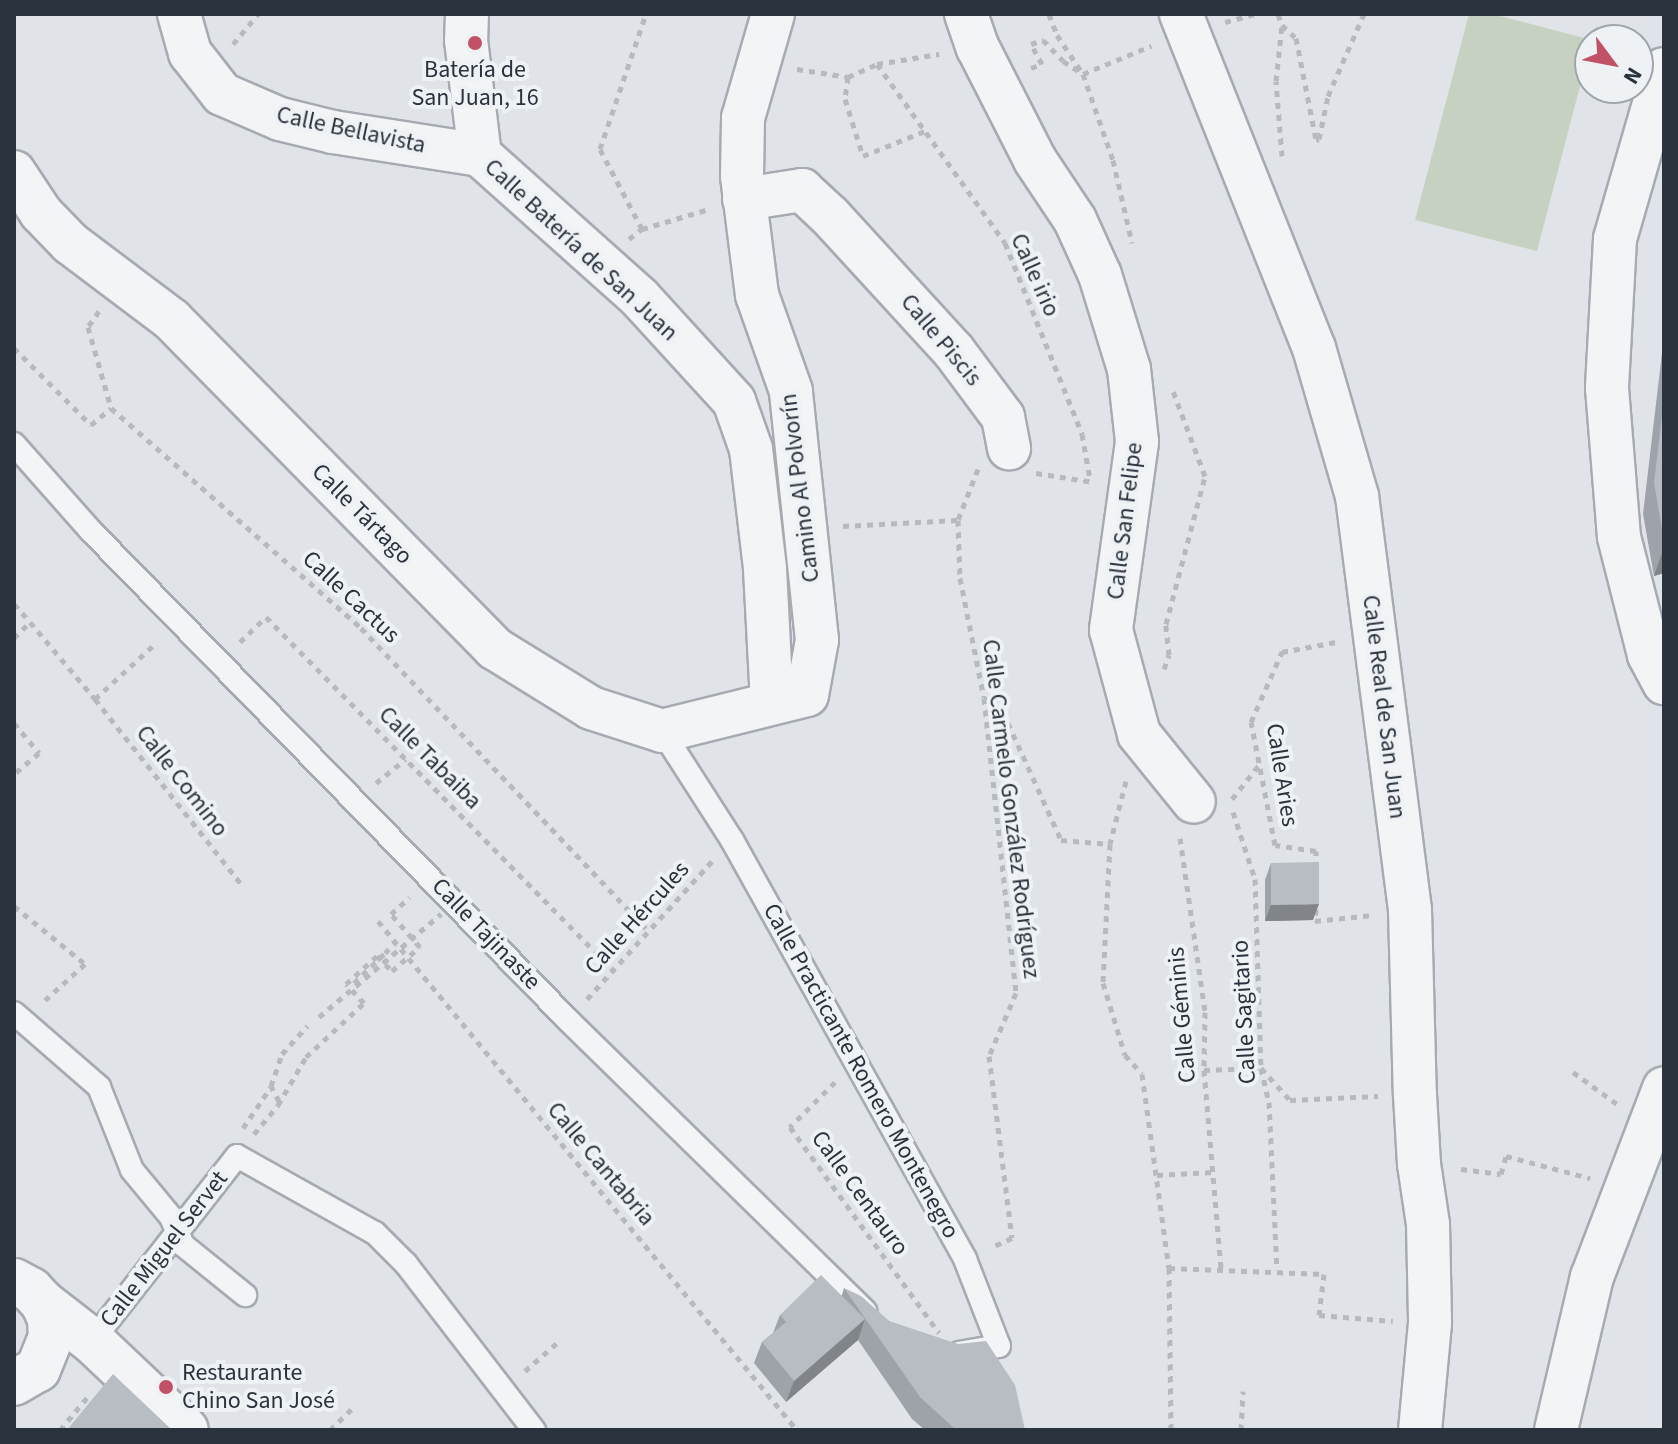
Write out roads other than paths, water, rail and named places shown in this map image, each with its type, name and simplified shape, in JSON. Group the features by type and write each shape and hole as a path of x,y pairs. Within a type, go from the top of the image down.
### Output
{"street":[{"name":"Calle Bellavista","path":"179,14 190,53 222,94 280,119 333,132 480,155"},
{"name":"Camino Al Polvorín","path":"772,702 807,695 817,640 791,391 757,295 744,199 743,118 773,14"},
{"name":"Calle Batería de San Juan","path":"470,23 480,155 602,262 734,401 751,449 765,569 772,702"},
{"name":"Calle Real de San Juan","path":"1184,23 1314,348 1357,496 1410,910 1415,1095 1419,1164 1428,1224 1430,1323 1420,1430"},
{"name":"Calle San Felipe","path":"958,33 978,48 1028,146 1075,220 1100,275 1129,369 1137,442 1110,486 1111,630 1139,734 1194,802"},
{"path":"1664,69 1615,239 1607,388 1619,537 1649,655 1664,683"},
{"name":"Calle Tártago","path":"14,172 41,213 70,243 172,320 494,648 591,708 662,731"},
{"name":"Calle Piscis","path":"744,199 802,190 830,216 953,350 1003,417 1009,448"},
{"path":"662,731 772,702"},
{"path":"1556,1430 1592,1277 1664,1088"},
{"path":"26,1287 92,1341 186,1430"},
{"path":"17,1388 38,1369 47,1354 51,1328 26,1287"}],"lane":[{"name":"Calle Tajinaste","path":"14,444 91,531 568,1020 885,1330"},
{"name":"Calle Practicante Romero Montenegro","path":"662,731 732,840 965,1259 999,1346 947,1351"},
{"path":"18,1017 99,1087 132,1170 171,1217 183,1245 245,1295"},
{"name":"Calle Miguel Servet","path":"92,1341 240,1146 375,1233 406,1264 534,1430"}],"place":[{"name":"Batería de San Juan, 16","path":"475,43"},
{"name":"Restaurante Chino San José","path":"166,1387"}]}
